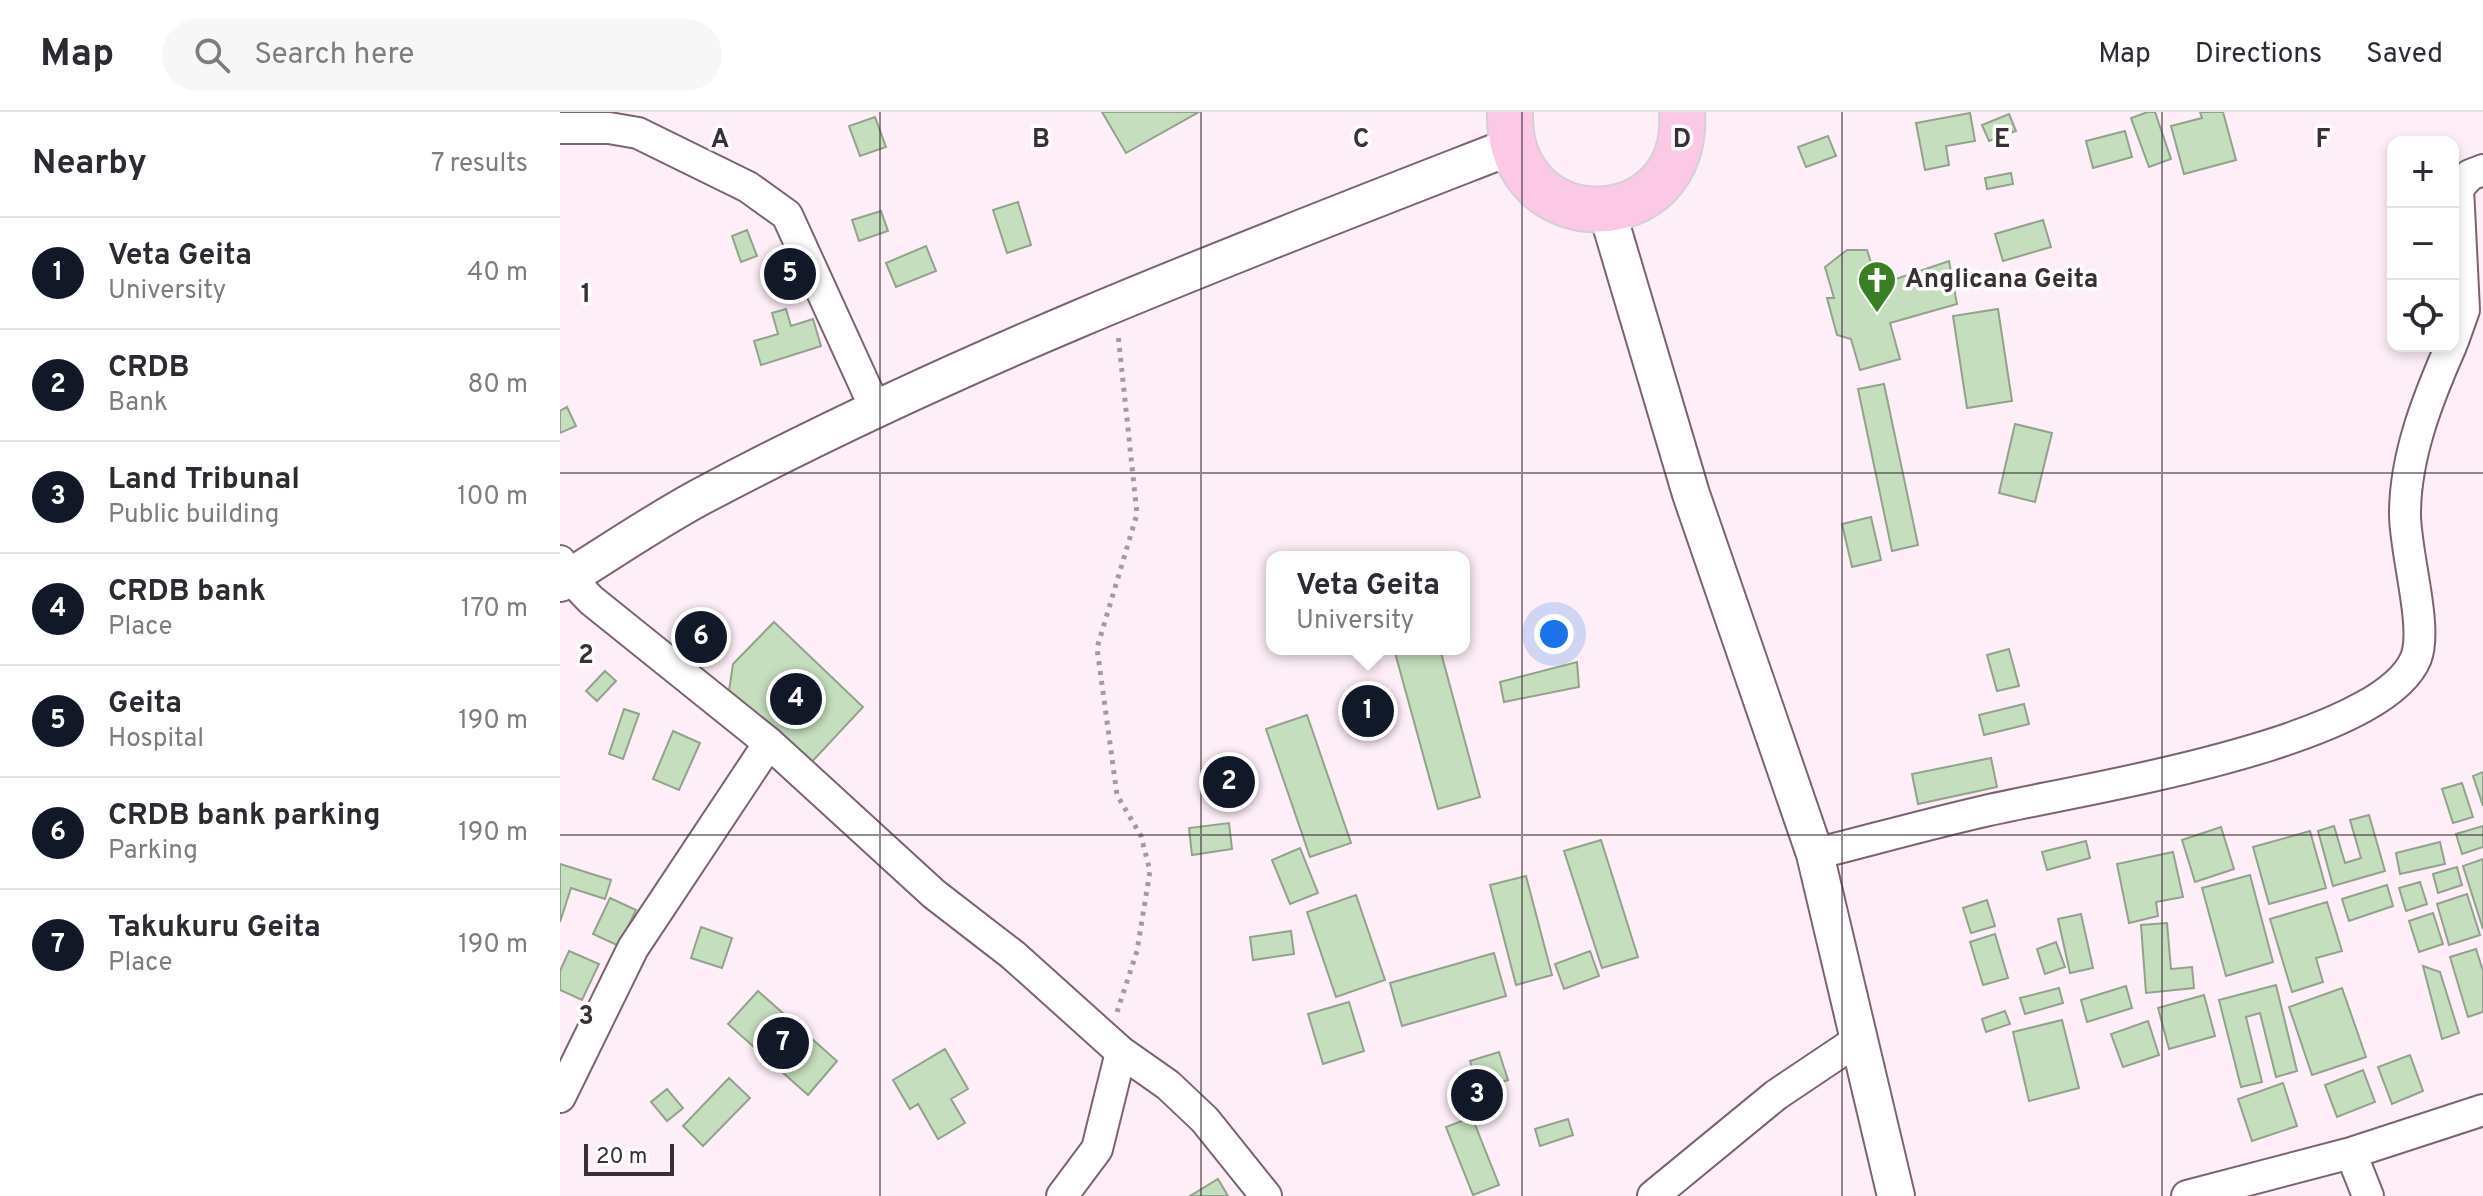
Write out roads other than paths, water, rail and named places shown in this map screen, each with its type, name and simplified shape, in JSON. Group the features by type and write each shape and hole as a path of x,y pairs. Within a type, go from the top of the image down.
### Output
{"highway":[{"path":"1511,129 1525,175 1548,197 1576,209 1607,211 1636,202 1660,184 1676,159 1684,131 1682,112"}],"street":[{"path":"560,128 609,128 638,133 748,187 780,208 797,229 876,410"},
{"path":"1266,1196 1205,1120 1168,1085 1115,1045 1013,955 934,894 769,743 563,574 698,498 876,410 1113,302 1511,129"},
{"path":"2459,324 2464,310 2458,188 2470,175 2483,170"},
{"path":"1607,211 1691,494 1815,854 1896,1196"},
{"path":"1815,854 1984,811 2265,749 2333,723 2402,680 2415,661 2421,643 2406,544 2408,471 2437,377 2448,352"},
{"path":"560,1097 633,948 769,743"},
{"path":"1653,1196 1776,1095 1858,1040"},
{"path":"1062,1196 1097,1149 1115,1045"},
{"path":"2187,1196 2351,1153 2483,1110"},
{"path":"2351,1153 2368,1196"}],"place":[{"name":"Geita","path":"790,274"},
{"name":"Anglicana Geita","path":"1877,314"},
{"name":"CRDB bank parking","path":"701,637"},
{"name":"CRDB bank","path":"796,699"},
{"name":"Veta Geita","path":"1368,711"},
{"name":"CRDB","path":"1229,782"},
{"name":"Takukuru Geita","path":"783,1043"},
{"name":"Land Tribunal","path":"1477,1095"}]}
